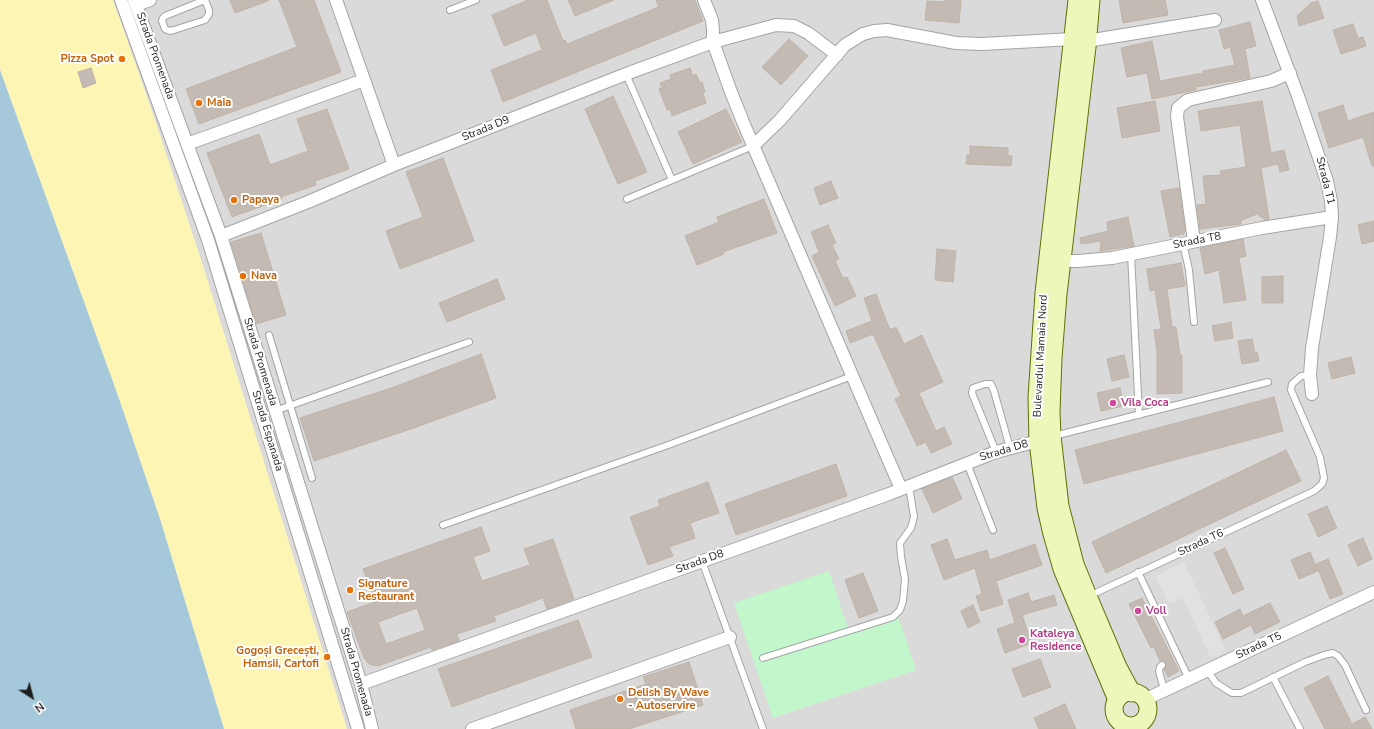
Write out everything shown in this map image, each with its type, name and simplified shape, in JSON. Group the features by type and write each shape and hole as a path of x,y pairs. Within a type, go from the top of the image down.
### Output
{"main road":[{"name":"Bulevardul Mamaia Nord","path":"1077,0 1080,40 1053,358 1051,412 1045,439 1046,508 1062,569 1117,700"},
{"name":"Bulevardul Mamaia Nord","path":"1091,0 1080,40 1044,293 1037,415 1045,439 1075,564 1118,667 1138,696"},
{"path":"1126,693 1138,696 1147,707 1147,712 1141,725 1130,726 1118,724 1114,711 1117,700 1126,693"}],"street":[{"name":"Strada Espanada","path":"122,0 208,240 358,729"},
{"path":"136,3 150,0"},
{"path":"336,0 394,165"},
{"path":"704,0 712,20 713,42 753,146 852,376 905,488"},
{"name":"Strada T1","path":"1262,0 1290,73 1327,181 1331,201 1332,217 1312,348 1310,375 1312,394"},
{"name":"Strada Promenada","path":"136,3 221,236 361,684 372,729"},
{"path":"753,146 780,120 845,45 863,34 887,30 956,43 982,44 1080,40 1214,20"},
{"name":"Strada D9","path":"221,236 308,202 394,165 666,58 713,42 776,25 794,26 808,33 836,55"},
{"path":"1188,242 1177,117 1178,108 1188,100 1271,80 1290,73"},
{"path":"187,144 364,80"},
{"name":"Strada T8","path":"1061,261 1112,258 1262,228 1332,217"},
{"name":"Strada D8","path":"361,684 905,488 996,452 1045,439"},
{"name":"Strada T5","path":"1138,696 1164,690 1189,679 1374,592"},
{"path":"472,729 730,637"}],"lane":[{"path":"205,0 209,14 204,20 170,31 165,29 162,21 165,16 205,0"},
{"path":"450,10 476,0"},
{"path":"626,74 672,180"},
{"path":"627,199 753,146"},
{"path":"1188,242 1194,322"},
{"path":"1131,254 1138,415"},
{"path":"269,335 312,478"},
{"path":"275,411 469,342"},
{"name":"Strada T6","path":"1088,596 1314,491 1322,484 1324,478 1320,457 1290,390 1292,384 1301,376 1310,375"},
{"path":"443,525 671,444 852,376"},
{"path":"1045,439 1268,382"},
{"path":"996,452 972,393 973,388 985,384 991,384 994,391 1010,448"},
{"path":"967,463 993,530"},
{"path":"763,658 893,617 900,610 905,579 900,543 911,528 914,517 905,488"},
{"path":"702,561 763,729"},
{"path":"1138,572 1176,658 1189,679"},
{"path":"1207,670 1216,683 1232,693 1241,693 1305,662 1333,653 1338,656 1345,665 1366,710"},
{"path":"1162,665 1160,667 1160,675 1164,690"},
{"path":"1273,677 1300,729"}],"shaded area":[{"path":"113,0 1374,0 1374,729 347,729 204,269 153,114"},
{"path":"1184,562 1226,651 1211,658 1183,598 1169,604 1155,576"}],"sand":[{"path":"0,0 113,0 153,114 204,269 347,729 224,729 160,519 117,393 0,70"}],"green space":[{"path":"829,571 848,629 897,613 916,670 773,718 734,603"}],"water":[{"path":"0,70 117,393 160,519 224,729 0,729"}],"building":[{"path":"230,0 268,0 268,1 235,13"},
{"path":"279,0 314,0 341,72 199,124 186,89 297,47"},
{"path":"528,0 547,0 563,41 565,40 567,44 659,7 656,0 695,0 703,21 503,102 491,70 542,50 536,33 504,46 492,15"},
{"path":"568,0 614,0 575,16"},
{"path":"945,0 961,0 959,23 925,20 927,1 945,2"},
{"path":"1119,0 1165,0 1168,15 1123,23"},
{"path":"1318,1 1324,18 1299,26 1297,16 1311,3"},
{"path":"1250,22 1256,46 1245,49 1250,78 1196,87 1196,90 1152,99 1147,73 1127,77 1121,48 1152,41 1160,81 1235,65 1230,47 1224,49 1219,30"},
{"path":"1353,24 1358,38 1363,37 1366,46 1341,54 1333,30"},
{"path":"789,39 808,56 781,85 762,67"},
{"path":"91,68 96,83 83,88 78,72"},
{"path":"690,68 693,76 696,74 700,83 702,82 706,103 672,116 670,109 667,110 659,89 662,88 660,83 671,79 670,75"},
{"path":"613,96 647,172 618,184 585,109"},
{"path":"1155,101 1160,131 1122,138 1117,108"},
{"path":"1262,101 1271,153 1284,150 1289,170 1280,172 1278,164 1261,168 1269,219 1265,220 1257,214 1240,221 1241,224 1200,229 1197,205 1206,204 1203,176 1221,175 1220,171 1246,167 1240,125 1201,131 1198,111"},
{"path":"1343,105 1348,121 1374,112 1374,166 1372,166 1363,137 1329,148 1318,113"},
{"path":"327,109 349,169 315,181 316,185 281,197 282,199 232,217 207,153 259,134 270,165 308,151 297,119"},
{"path":"726,109 742,142 693,164 678,132"},
{"path":"970,146 1008,148 1008,156 1012,156 1011,166 966,164 967,155 970,155"},
{"path":"443,158 474,241 400,269 386,231 423,217 406,172"},
{"path":"831,181 838,198 820,205 814,188"},
{"path":"1179,188 1185,231 1184,234 1170,237 1161,191"},
{"path":"764,199 777,233 723,252 724,254 697,265 685,236 719,222 717,217"},
{"path":"1128,217 1134,246 1100,251 1101,241 1081,244 1080,238 1108,231 1107,222"},
{"path":"1374,221 1374,241 1362,244 1358,225"},
{"path":"828,225 836,243 832,245 839,259 835,261 843,278 847,277 856,296 835,306 812,256 819,252 811,232"},
{"path":"261,233 286,315 256,324 231,242"},
{"path":"1243,239 1246,256 1239,258 1246,300 1224,303 1219,270 1205,274 1200,248"},
{"path":"937,249 956,251 953,282 935,280"},
{"path":"1181,263 1185,286 1167,289 1172,327 1176,327 1180,355 1182,355 1182,393 1157,394 1157,353 1154,330 1161,329 1155,290 1150,291 1147,269"},
{"path":"1283,276 1283,303 1262,303 1262,277"},
{"path":"497,279 505,299 447,322 439,303"},
{"path":"876,294 890,330 896,327 904,344 922,335 943,382 919,393 936,431 944,427 952,444 931,453 926,442 917,446 895,399 901,396 873,334 850,343 846,331 872,321 864,298"},
{"path":"1231,322 1233,338 1215,341 1212,326"},
{"path":"1252,339 1255,353 1257,352 1259,361 1242,364 1238,341"},
{"path":"481,354 496,398 411,429 314,461 300,418 394,387"},
{"path":"1124,355 1129,377 1112,381 1107,359"},
{"path":"1351,357 1355,373 1332,379 1328,363"},
{"path":"1120,388 1124,406 1101,411 1097,393"},
{"path":"1274,397 1283,431 1084,484 1075,450"},
{"path":"1286,450 1301,481 1106,573 1092,542"},
{"path":"836,464 847,496 736,535 725,504"},
{"path":"952,477 962,499 933,513 922,489"},
{"path":"708,482 719,513 690,523 695,538 669,547 673,556 648,565 630,517 660,506 658,500"},
{"path":"1327,506 1337,528 1318,537 1308,514"},
{"path":"481,527 490,551 473,557 482,581 530,565 524,549 553,539 574,599 547,609 543,598 494,616 496,621 457,634 459,641 432,650 431,647 378,666 371,665 364,658 347,612 375,602 363,569","holes":["417,608 425,630 386,644 378,622"]},
{"path":"1363,538 1372,559 1358,566 1348,545"},
{"path":"947,539 955,560 987,550 990,560 1035,544 1042,565 996,581 1003,604 981,611 976,596 982,594 975,568 944,580 931,545"},
{"path":"1225,548 1244,589 1233,594 1214,553"},
{"path":"1310,552 1318,571 1299,579 1291,560"},
{"path":"1328,559 1343,594 1330,599 1316,564"},
{"path":"863,573 878,611 859,618 845,580"},
{"path":"1028,593 1031,602 1054,595 1057,605 1022,615 1032,643 1005,653 997,629 1015,623 1008,600"},
{"path":"1142,598 1179,671 1168,677 1164,669 1166,667 1166,663 1164,661 1160,661 1154,647 1151,648 1129,604"},
{"path":"1270,603 1280,622 1255,634 1251,625 1223,639 1215,622 1240,609 1243,616"},
{"path":"973,605 980,622 968,628 961,611"},
{"path":"578,620 592,657 452,707 438,669"},
{"path":"1040,659 1051,687 1023,697 1012,669"},
{"path":"689,662 703,705 629,729 576,729 570,710 646,684 643,677"},
{"path":"1328,676 1352,724 1365,717 1372,729 1325,729 1304,688"},
{"path":"1065,704 1076,729 1039,729 1034,718"}],"place":[{"name":"Pizza Spot","path":"122,59"},
{"name":"Maia","path":"199,103"},
{"name":"Papaya","path":"234,200"},
{"name":"Nava","path":"243,276"},
{"name":"Vila Coca","path":"1113,403"},
{"name":"Signature Restaurant","path":"350,590"},
{"name":"Voll","path":"1138,611"},
{"name":"Kataleya Residence","path":"1022,640"},
{"name":"Gogoși Grecești, Hamsii, Cartofi","path":"327,657"},
{"name":"Delish By Wave - Autoservire","path":"620,699"}]}
